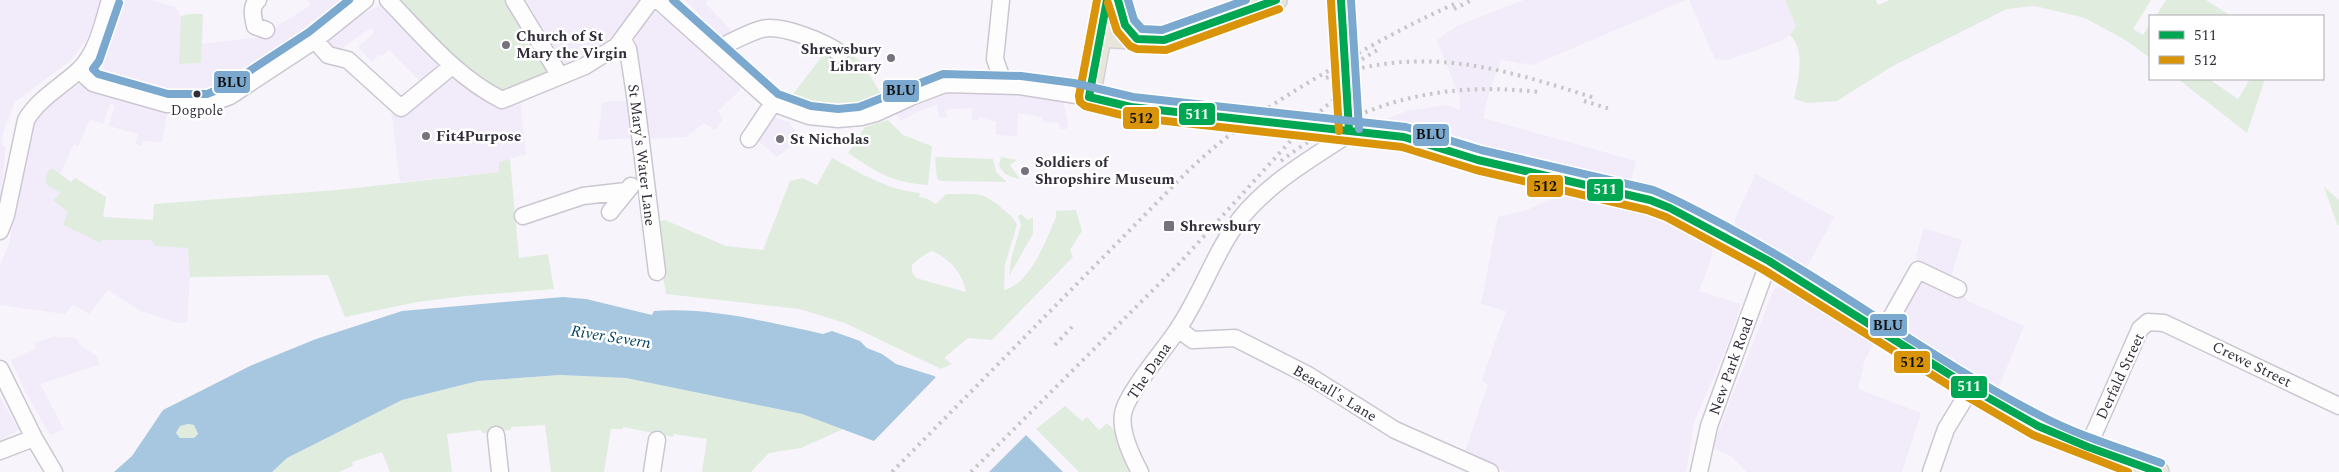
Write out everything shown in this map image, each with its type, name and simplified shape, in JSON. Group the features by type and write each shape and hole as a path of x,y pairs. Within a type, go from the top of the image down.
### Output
{"main road":[{"path":"1107,0 1088,97 1147,109 1404,137 1478,160 1650,200 1670,208 1769,261 1971,388 2038,426 2088,447 2158,472"},
{"path":"1118,0 1125,25 1137,39"},
{"path":"1100,36 1164,40 1276,0"},
{"path":"1341,0 1349,130"}],"street":[{"path":"0,231 6,215 26,120 34,107 79,70 92,50 110,0"},
{"path":"258,0 255,2 252,14 254,26 266,30"},
{"path":"79,70 93,83 167,104 209,104 230,96 314,40 365,0"},
{"path":"388,0 452,66 490,94 502,100 585,66 608,52 623,40 642,11 652,0"},
{"path":"514,0 560,76"},
{"path":"658,0 716,50 772,103 809,116 838,119 861,117 876,113 910,96 945,84 1004,85 1046,89 1088,97"},
{"path":"1001,0 995,59 1004,85"},
{"path":"716,50 761,29 770,28 811,38 840,53"},
{"path":"314,40 328,55 348,60 401,108 452,66"},
{"name":"St Mary's Water Lane","path":"623,40 628,49 636,102 643,174 657,272"},
{"path":"749,139 772,103"},
{"path":"1178,329 1240,219 1260,198 1297,167 1344,137 1349,130"},
{"path":"610,212 626,190 643,174"},
{"path":"524,216 583,196 626,190"},
{"name":"New Park Road","path":"1699,472 1709,426 1769,261"},
{"path":"1883,332 1918,270 1958,289"},
{"name":"Derfald Street","path":"2088,447 2140,328 2148,322 2164,322"},
{"name":"Crewe Street","path":"2164,322 2339,406"},
{"name":"The Dana","path":"1140,472 1133,460 1124,432 1122,414 1128,400 1178,329"},
{"name":"Beacall's Lane","path":"1178,329 1193,340 1235,338 1308,375 1395,430 1490,472"},
{"path":"0,369 34,438 54,472"},
{"path":"1930,472 1946,429 1971,388"},
{"path":"496,435 500,472"},
{"path":"0,451 34,438"},
{"path":"652,472 657,440"}],"shaded area":[{"path":"0,0 103,0 86,40 70,61 15,102 3,132 2,145 5,146 5,156 0,202"},
{"path":"120,0 151,0 175,7 181,16 180,64 200,63 201,44 260,37 311,5 308,0 347,0 335,14 254,72 217,91 173,95 100,78"},
{"path":"524,0 641,0 643,2 601,47 566,66 563,65 561,58 529,5"},
{"path":"685,0 707,0 705,3 737,36 725,42"},
{"path":"1524,0 1686,0 1533,65 1501,60 1489,93 1483,118 1636,161 1631,181 1541,162 1441,131 1387,119 1407,111 1447,105 1460,110 1459,96 1437,40 1457,26"},
{"path":"1689,0 1785,0 1796,26 1790,35 1781,41 1728,60 1715,59"},
{"path":"383,3 520,100 526,154 499,162 499,172 400,182 391,108 423,84 389,50 382,56 380,54 372,62 358,47 373,34 374,31 371,28 336,52 322,39"},
{"path":"650,8 680,30 741,84 739,91 718,111 723,119 715,130 704,123 686,137 645,139 634,48 638,28"},
{"path":"80,84 167,114 162,142 143,141 141,146 136,144 138,134 109,126 115,105 110,104 103,124 90,119 78,146 74,144 60,174 71,182 75,178 106,197 103,217 153,220 189,248 190,277 187,322 178,323 144,313 108,290 89,314 73,304 65,314 0,305 0,265 9,244 30,136 37,113"},
{"path":"949,92 1029,95 1063,101 1068,123 1066,129 1060,129 1059,123 1044,122 1042,117 1018,113 1017,136 996,135 996,122 979,117 979,120 971,120 972,108 950,109 945,111 947,117 939,118 937,104 901,121 896,114"},
{"path":"609,101 632,101 634,138 598,140 602,103"},
{"name":"St Nicholas","path":"775,117 789,122 800,139 777,157 757,140"},
{"path":"1756,174 1834,217 1804,272 1738,234 1736,231 1735,218"},
{"path":"1566,192 1663,214 1714,238 1711,259 1699,291 1741,304 1725,351 1694,422 1686,472 1507,472 1465,451 1488,385 1482,380 1506,311 1481,304 1498,217 1527,210"},
{"path":"1924,228 1962,240 1951,277 1968,301 2024,326 1997,391 1971,379 1942,359 1898,322 1922,281 1916,256"},
{"path":"1787,283 1877,338 1865,359 1858,389 1921,413 1902,472 1747,472 1731,456 1712,448 1774,289"},
{"path":"56,336 57,338 73,337 96,356 100,364 40,384 64,430 50,435 25,391 11,360 35,349 35,343"},
{"path":"0,397 19,430 0,440"}],"green space":[{"path":"396,0 507,0 546,63 550,80 502,97 454,65"},
{"path":"1785,0 1876,0 1878,5 1890,0 2151,0 2133,29 2143,35 2149,26 2149,57 2127,41 2085,18 2035,6 2007,9 1891,67 1837,101 1808,103 1794,99 1800,66 1798,49 1790,35 1796,26"},
{"path":"2166,0 2206,0 2229,15 2157,15"},
{"path":"203,14 201,63 179,64 181,16"},
{"path":"843,50 862,62 881,94 889,92 897,86 904,90 849,106 825,104 793,94 823,55"},
{"path":"2179,80 2210,80 2238,99 2249,80 2265,80 2247,133"},
{"path":"888,120 903,135 932,146 928,185 905,182 885,175 848,153 865,127"},
{"path":"935,157 993,159 996,172 1007,182 941,181 937,179"},
{"path":"1001,157 1017,160 1010,165 1020,179 1010,176 1003,171 999,165"},
{"path":"832,158 885,185 920,193 919,197 928,199 936,204 946,194 978,194 990,199 1010,215 1017,225 1005,265 1004,290 1014,286 1030,270 1056,217 1056,211 1076,210 1082,231 1070,250 1073,257 992,340 968,338 944,358 952,364 941,369 845,323 799,309 666,294 654,223 665,220 726,246 763,250 790,181 802,178 817,185","holes":["932,251 954,267 962,279 966,292 916,278 912,272 912,265"]},
{"path":"510,159 519,258 548,254 554,289 417,302 345,317 328,275 190,277 188,248 155,246 151,240 101,240 101,243 63,225 68,212 53,200 61,193 46,184 47,181 45,179 49,170 53,169 71,182 75,178 106,197 103,217 153,220 154,204 337,190 499,172 499,162"},
{"path":"2324,187 2339,200 2339,226 2337,224"},
{"path":"1021,214 1028,220 1033,217 1033,234 1009,276 1011,259 1021,225 1018,216"},
{"path":"560,375 626,378 802,414 843,429 801,448 769,453 751,472 702,472 707,439 674,434 673,437 623,427 623,429 611,429 604,472 551,472 545,425 511,427 511,430 482,433 481,430 447,434 452,472 390,472 382,452 352,462 353,466 339,472 272,472 287,458 402,400 478,381"},
{"path":"1065,406 1082,421 1087,417 1099,430 1107,423 1116,432 1131,472 1079,472 1036,429"},
{"path":"194,425 198,434 194,438 180,438 176,433 180,426"}],"water":[{"name":"River Severn","path":"563,297 586,299 652,315 654,311 697,311 739,316 823,334 832,331 860,341 867,348 882,354 896,364 934,376 1027,436 1063,472 915,472 890,447 802,414 626,378 560,375 478,381 402,400 287,458 272,472 114,472 132,456 163,410 250,366 316,339 402,311","holes":["194,425 198,434 194,438 180,438 176,433 180,426"]}],"pier":[{"path":"938,375 1028,433 989,472 911,472 888,450 872,443"}],"railway":[{"path":"1454,9 1472,0"},
{"path":"892,472 1184,175 1216,146 1267,109 1338,65 1406,27 1459,2"},
{"path":"1349,67 1379,49"},
{"path":"1326,78 1362,68 1430,61 1462,64 1527,77 1595,98"},
{"path":"1281,161 1311,140 1341,123 1403,100 1435,93 1468,90 1503,89 1539,92"},
{"path":"971,472 1176,267 1304,126 1333,100"},
{"path":"1584,101 1610,109"},
{"path":"1055,345 1072,327"}],"transit line":[{"name":"BLU","path":"119,3 99,61 93,69 98,74 168,94 207,94 225,87 309,32 349,0"},
{"name":"BLU","path":"673,0 778,94 811,106 838,109 859,107 943,74 1021,76 1074,83 1133,97 1406,127 1481,150 1653,190 1692,208 1770,251 2001,395 2085,436 2161,463"},
{"name":"512","path":"1097,0 1079,96 1080,102 1085,106 1130,117 1402,147 1476,170 1647,210 1666,217 1764,270 1966,396 2033,435 2128,472"},
{"name":"511","path":"1107,0 1089,97 1131,107 1404,137 1478,160 1650,200 1670,208 1769,261 1971,388 2038,426 2088,447 2158,472"},
{"name":"511","path":"1118,0 1125,25 1137,39 1164,40 1276,0"},
{"name":"BLU","path":"1128,0 1134,20 1142,29 1162,30 1246,0"},
{"name":"511","path":"1341,0 1349,130"},
{"name":"BLU","path":"1351,0 1359,129"},
{"name":"512","path":"1331,1 1339,131"},
{"name":"512","path":"1108,3 1117,31 1130,46 1137,49 1166,50 1279,9"}],"place":[{"name":"Church of St Mary the Virgin","path":"506,45"},
{"name":"Shrewsbury Library","path":"891,58"},
{"name":"Dogpole","path":"197,94"},
{"name":"Fit4Purpose","path":"426,136"},
{"name":"St Nicholas","path":"780,139"},
{"name":"Soldiers of Shropshire Museum","path":"1025,171"},
{"name":"Shrewsbury","path":"1169,226"}]}
